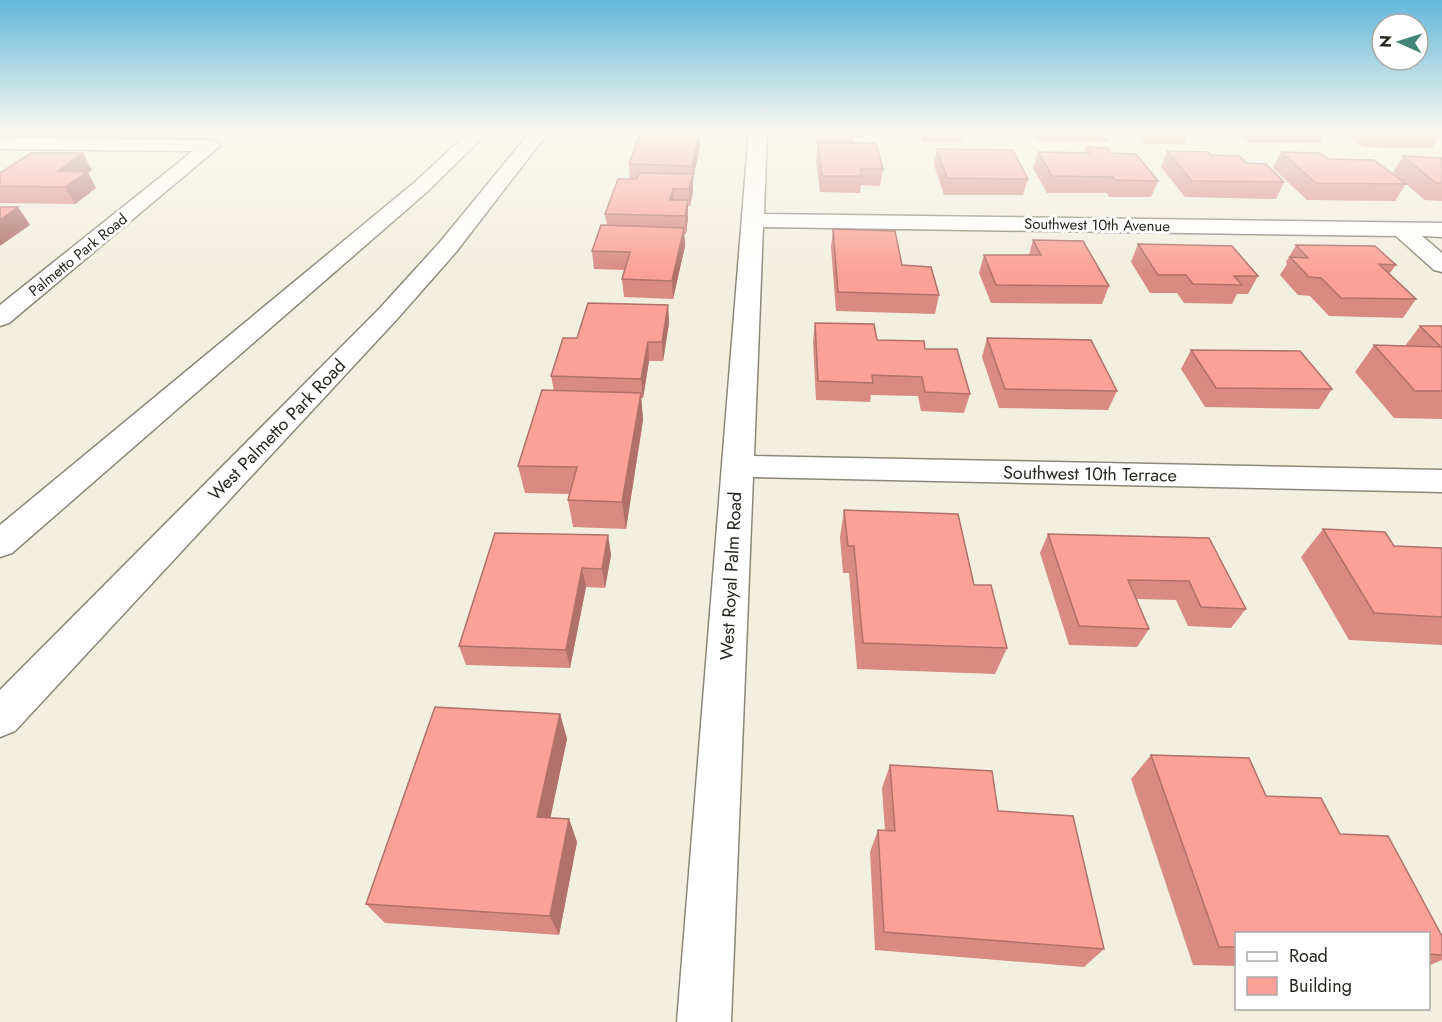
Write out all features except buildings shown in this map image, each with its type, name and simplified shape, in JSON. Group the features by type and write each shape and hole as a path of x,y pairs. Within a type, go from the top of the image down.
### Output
{"street":[{"name":"Palmetto Park Road","path":"0,318 172,178"},
{"path":"0,544 431,178"},
{"name":"West Palmetto Park Road","path":"0,718 389,313 448,246 503,178"},
{"name":"West Royal Palm Road","path":"704,1022 755,178"},
{"name":"Southwest 10th Avenue","path":"753,220 1442,230"},
{"path":"1402,230 1442,265"},
{"name":"Southwest 10th Terrace","path":"738,466 1442,481"}]}
